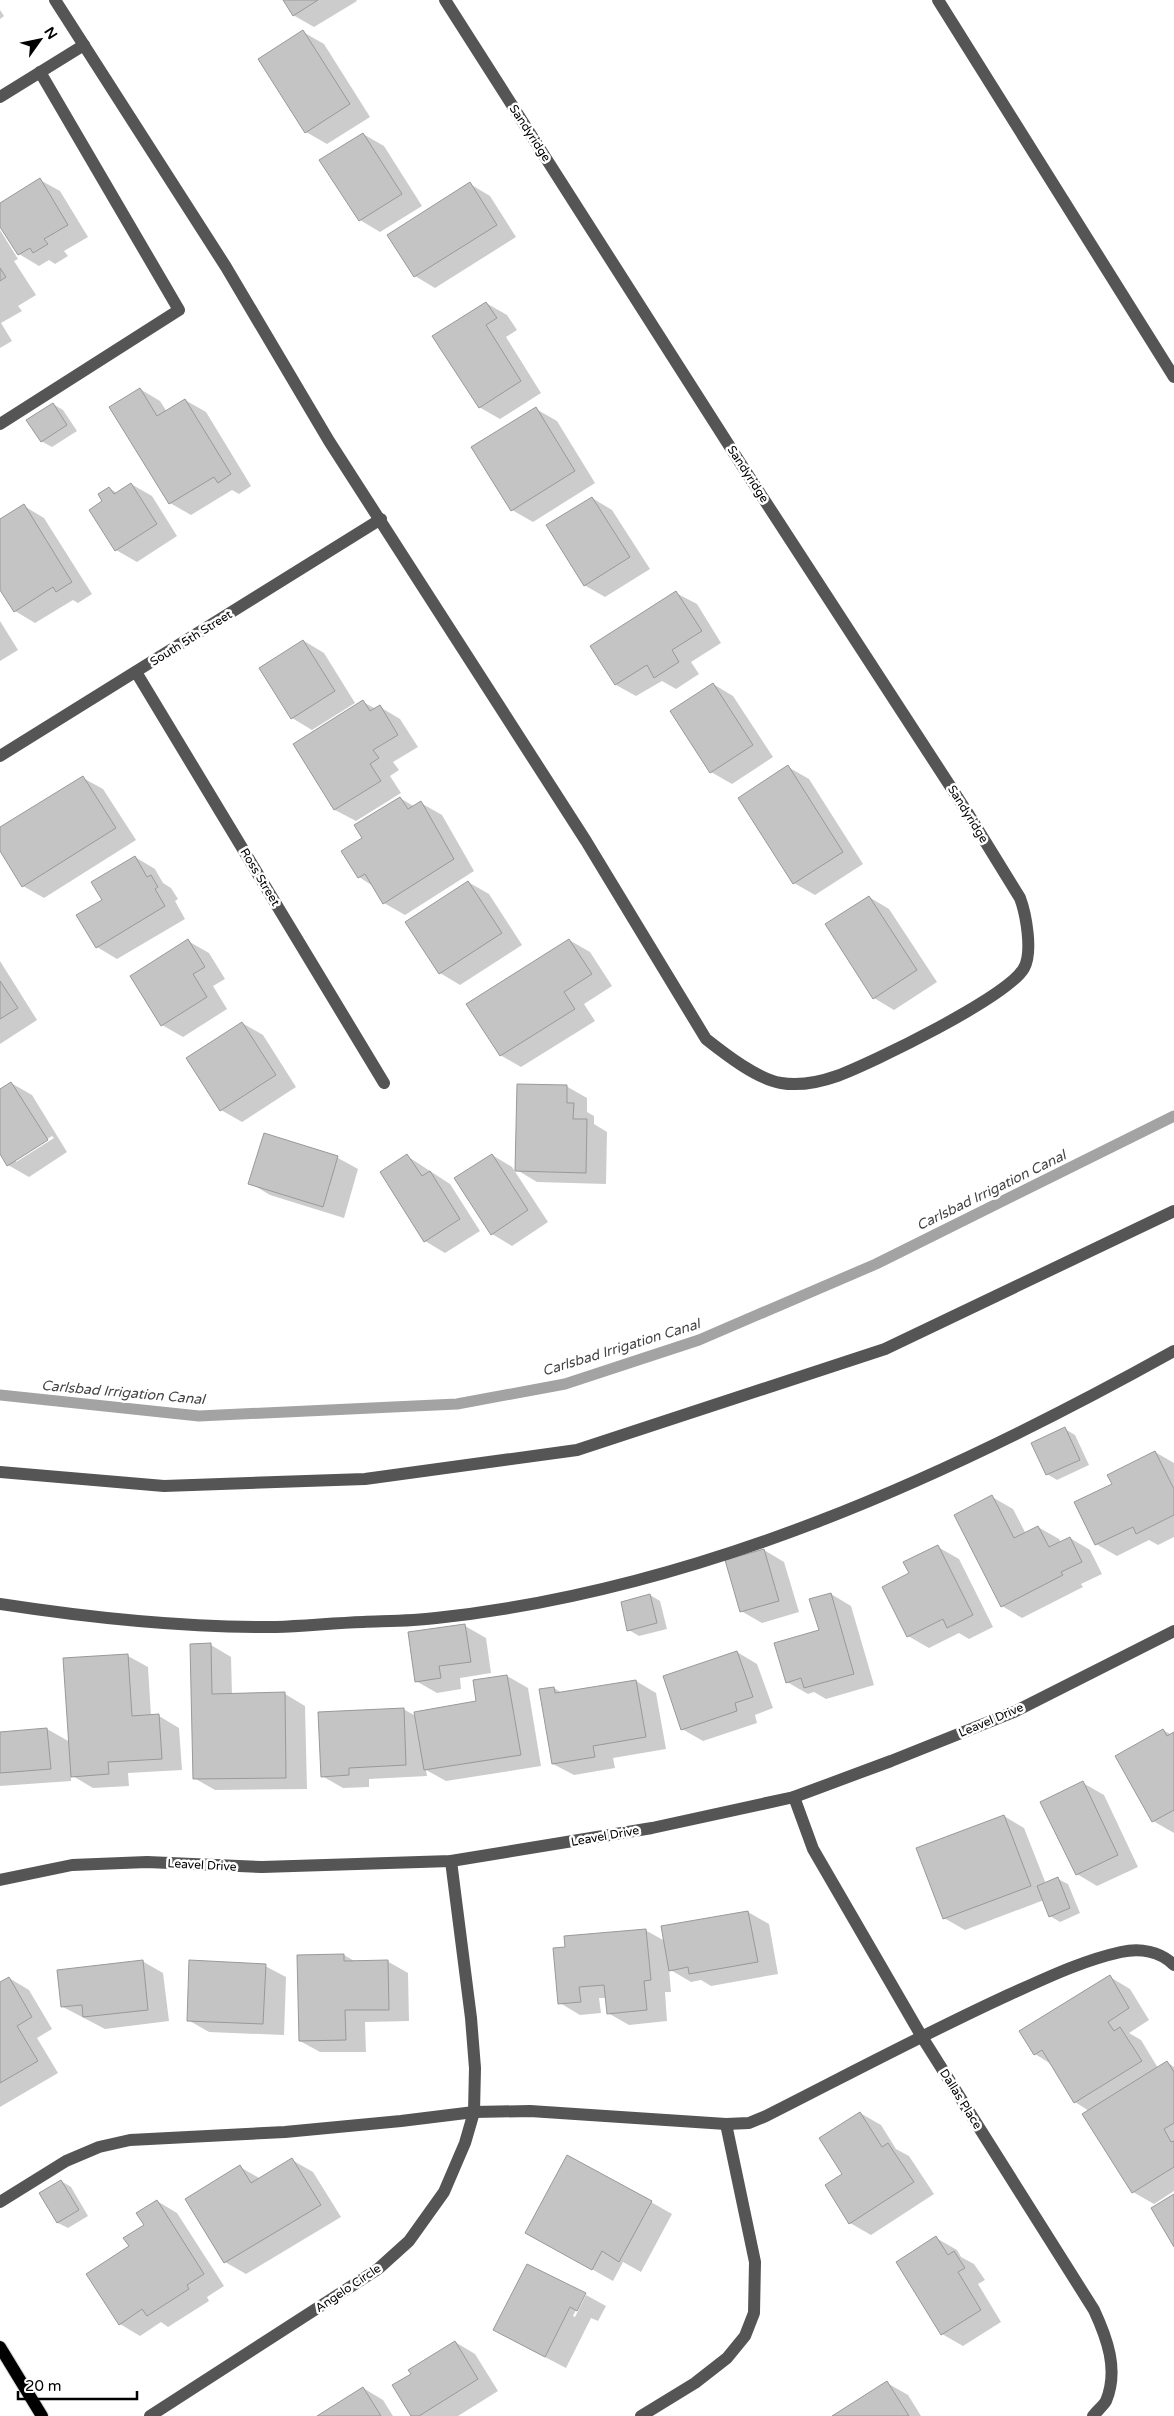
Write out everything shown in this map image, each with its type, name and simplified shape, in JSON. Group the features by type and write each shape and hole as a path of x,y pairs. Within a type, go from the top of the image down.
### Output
{"main road":[{"path":"0,2347 42,2416"}],"street":[{"path":"56,0 226,267 328,441 381,519"},
{"name":"Sandyridge","path":"381,519 586,842 706,1039 728,1057 766,1078 781,1083 809,1083 837,1076 903,1046 1003,989 1024,969 1028,956 1025,911 1020,898 967,812 739,461 445,0"},
{"path":"938,0 1174,377"},
{"path":"0,97 84,45"},
{"path":"0,424 179,310 40,72"},
{"name":"South 5th Street","path":"0,756 381,519"},
{"name":"Ross Street","path":"136,672 384,1083"},
{"path":"0,1472 164,1486 365,1479 578,1450 885,1349 1174,1211"},
{"path":"0,1604 78,1616 187,1624 276,1626 436,1618 544,1601 656,1576 797,1529 922,1479 1111,1386 1174,1351"},
{"name":"Leavel Drive","path":"0,1880 72,1864 147,1862 262,1868 451,1861 652,1828 794,1797 1016,1711 1174,1631"},
{"name":"Dallas Place","path":"794,1797 813,1849 922,2037 1094,2310 1108,2340 1112,2364 1105,2402 1093,2416"},
{"name":"Angelo Circle","path":"150,2416 378,2269 408,2241 444,2192 465,2143 474,2112 475,2068 471,2018 451,1861"},
{"path":"0,2202 66,2161 99,2147 130,2140 285,2132 474,2112 530,2111 726,2124 749,2122 766,2116 956,2019 1071,1967 1122,1952 1148,1951 1168,1959 1174,1965"},
{"path":"641,2416 695,2383 728,2358 745,2336 754,2313 755,2262 726,2124"}],"building":[{"path":"283,0 318,0 293,16"},
{"path":"303,30 350,104 305,133 258,59"},
{"path":"363,133 402,194 359,221 319,160"},
{"path":"40,178 68,225 44,239 48,244 33,253 30,248 18,255 0,227 0,203"},
{"path":"470,182 497,225 414,277 387,235"},
{"path":"0,268 6,277 0,281"},
{"path":"486,302 497,318 486,325 521,381 479,408 432,336"},
{"path":"140,388 157,416 185,399 231,474 218,483 214,477 169,504 109,407"},
{"path":"53,403 67,425 41,442 26,420"},
{"path":"536,407 575,471 511,511 471,447"},
{"path":"131,483 157,524 115,551 89,510 102,501 98,494 109,487 114,494"},
{"path":"592,497 630,557 584,586 546,525"},
{"path":"24,504 72,582 56,592 53,587 14,612 0,590 0,519"},
{"path":"676,591 702,631 672,650 679,662 654,678 647,665 615,685 590,646"},
{"path":"303,640 335,691 291,719 259,668"},
{"path":"713,683 753,745 710,773 670,711"},
{"path":"363,700 370,711 380,705 398,735 373,750 379,758 370,764 381,781 334,810 293,744"},
{"path":"788,765 843,852 793,884 738,798"},
{"path":"83,776 116,828 22,887 0,851 0,827"},
{"path":"400,797 408,809 421,801 454,859 383,904 365,874 358,878 341,851 362,838 354,825"},
{"path":"135,856 147,877 151,875 158,887 155,889 165,906 96,948 76,915 102,900 91,882"},
{"path":"468,881 502,933 439,974 405,922"},
{"path":"869,896 917,970 873,999 825,924"},
{"path":"188,939 205,967 193,974 207,997 161,1026 130,976"},
{"path":"569,939 592,974 564,992 575,1009 500,1056 466,1004"},
{"path":"0,981 18,1008 0,1019"},
{"path":"242,1022 276,1075 220,1111 186,1058"},
{"path":"11,1082 48,1140 7,1166 0,1154 0,1089"},
{"path":"517,1084 567,1085 567,1103 574,1103 573,1119 587,1119 586,1173 515,1171"},
{"path":"264,1133 338,1156 323,1207 248,1184"},
{"path":"407,1154 422,1176 430,1171 460,1219 424,1242 380,1172"},
{"path":"492,1154 528,1210 491,1235 454,1178"},
{"path":"1065,1427 1080,1460 1046,1475 1031,1443"},
{"path":"1155,1451 1174,1489 1174,1515 1136,1534 1133,1527 1095,1545 1074,1502 1112,1484 1107,1475"},
{"path":"992,1495 1014,1538 1038,1526 1049,1547 1070,1537 1082,1562 1061,1572 1063,1575 1001,1607 954,1515"},
{"path":"938,1545 973,1615 947,1628 943,1619 907,1637 882,1587 909,1573 903,1562"},
{"path":"764,1549 779,1601 740,1612 725,1560"},
{"path":"831,1593 854,1674 804,1688 801,1678 786,1683 774,1643 819,1630 809,1599"},
{"path":"650,1594 657,1623 627,1631 621,1602"},
{"path":"465,1624 471,1662 439,1666 441,1678 415,1682 408,1632"},
{"path":"211,1643 212,1694 285,1692 286,1778 193,1779 190,1644"},
{"path":"737,1651 753,1697 735,1703 737,1711 681,1730 663,1676"},
{"path":"128,1654 132,1716 159,1714 162,1759 108,1762 109,1774 71,1777 63,1658"},
{"path":"507,1675 521,1755 424,1770 414,1712 476,1701 473,1680"},
{"path":"636,1680 646,1737 593,1746 595,1757 552,1764 539,1689 554,1687 555,1693"},
{"path":"404,1708 406,1765 349,1768 349,1775 321,1777 318,1712"},
{"path":"47,1728 51,1769 0,1773 0,1732"},
{"path":"1163,1729 1167,1736 1174,1732 1174,1810 1152,1822 1115,1756"},
{"path":"1083,1781 1118,1855 1076,1875 1040,1802"},
{"path":"1004,1815 1031,1886 943,1919 916,1848"},
{"path":"1058,1877 1070,1908 1049,1917 1037,1886"},
{"path":"748,1911 758,1962 689,1974 688,1967 669,1971 661,1926"},
{"path":"646,1929 651,1980 644,1981 647,2010 607,2014 604,1985 579,1987 581,2002 558,2004 553,1948 565,1947 564,1936"},
{"path":"344,1954 344,1961 388,1960 389,2010 345,2010 346,2040 299,2041 297,1955"},
{"path":"143,1960 148,2010 83,2017 82,2005 61,2007 57,1970"},
{"path":"189,1960 266,1964 263,2024 187,2021"},
{"path":"1110,1975 1129,2008 1108,2022 1114,2031 1120,2027 1142,2061 1074,2103 1042,2050 1034,2055 1019,2031"},
{"path":"9,1977 32,2017 17,2026 38,2061 0,2083 0,1982"},
{"path":"1167,2061 1174,2072 1174,2123 1164,2129 1171,2142 1174,2141 1174,2167 1132,2193 1082,2114"},
{"path":"860,2112 882,2147 888,2143 914,2182 849,2224 825,2185 842,2174 819,2138"},
{"path":"567,2155 652,2201 619,2262 602,2251 592,2270 525,2233"},
{"path":"292,2158 321,2205 224,2263 185,2199 240,2165 251,2183"},
{"path":"61,2180 79,2210 57,2223 39,2193"},
{"path":"1174,2194 1174,2247 1151,2208"},
{"path":"157,2200 204,2274 187,2285 189,2289 147,2316 142,2309 119,2325 86,2274 129,2246 123,2238 144,2225 136,2213"},
{"path":"936,2236 948,2255 954,2251 965,2268 958,2272 981,2310 941,2335 896,2262"},
{"path":"527,2264 586,2293 577,2311 570,2307 545,2357 493,2330"},
{"path":"455,2341 478,2379 419,2416 411,2416 392,2385 411,2374 408,2370"},
{"path":"887,2381 909,2416 832,2416"},
{"path":"363,2387 381,2416 317,2416"}],"waterway":[{"name":"Carlsbad Irrigation Canal","path":"0,1395 199,1416 457,1404 565,1384 699,1340 876,1264 1174,1116"}]}
